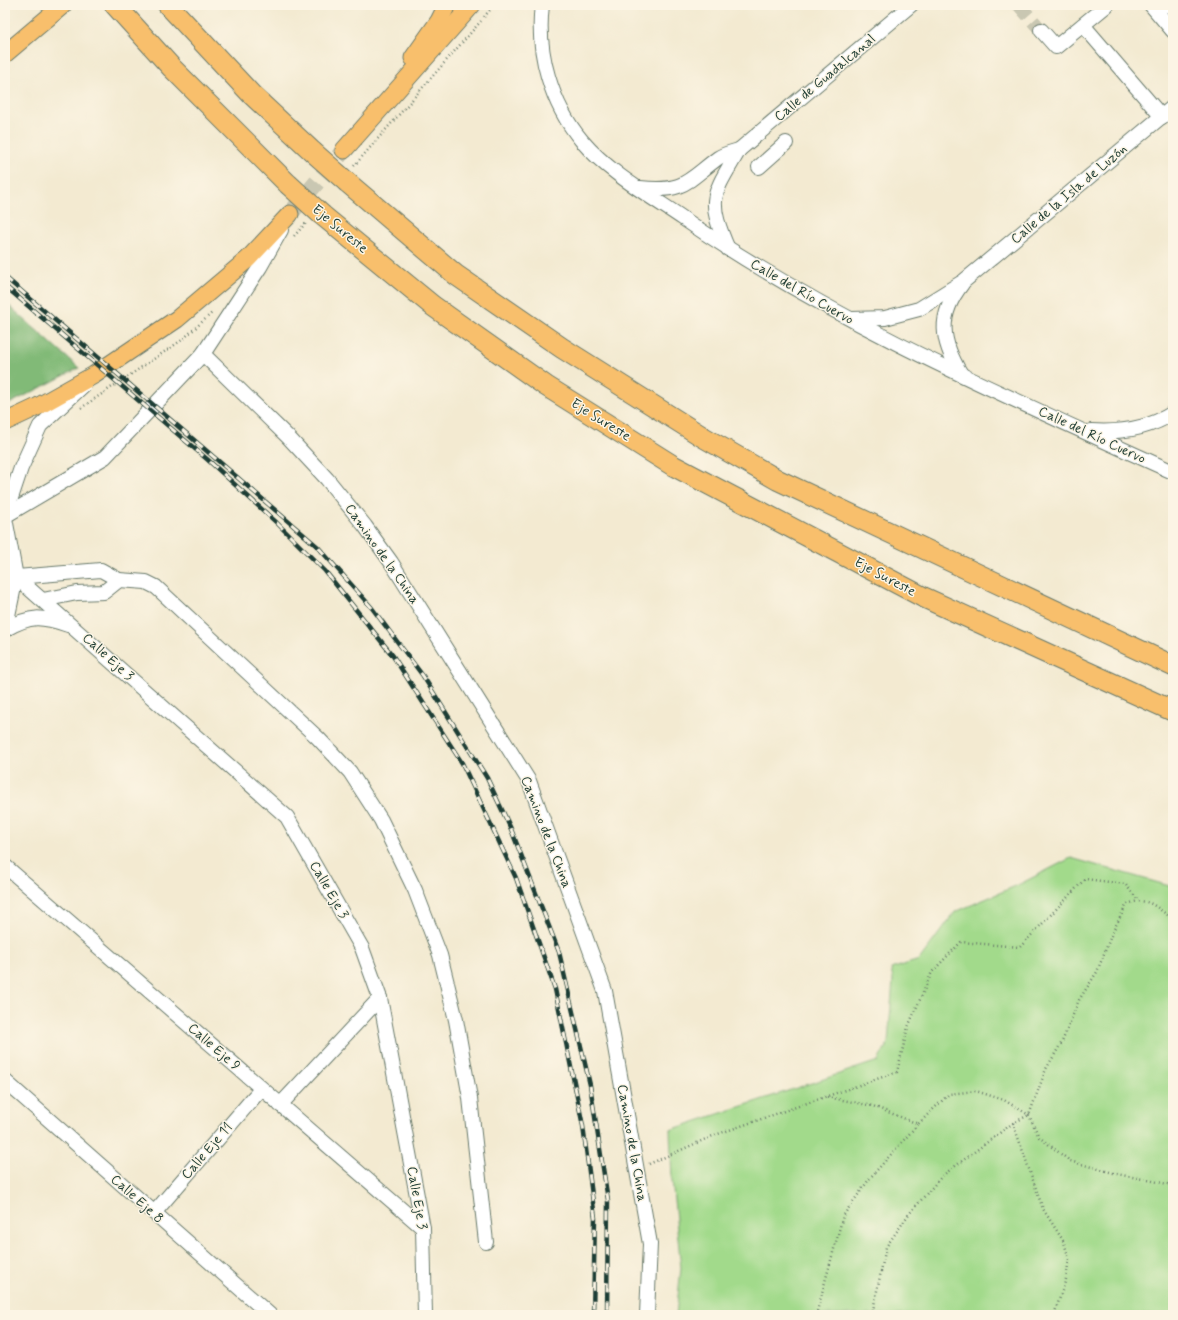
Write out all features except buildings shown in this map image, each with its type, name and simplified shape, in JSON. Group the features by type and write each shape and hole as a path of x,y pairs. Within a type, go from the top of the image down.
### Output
{"highway":[{"name":"Eje Sureste","path":"115,5 177,74 288,184 316,216 433,306 546,386 672,465 923,597 1173,711"},
{"path":"168,5 252,95 313,152 349,177 456,275 562,348 703,437 778,480 1173,666"}],"main road":[{"path":"5,54 63,5"},
{"path":"357,136 439,21 447,5"},
{"path":"344,150 472,5"},
{"path":"5,422 37,407 94,375 177,319 248,259 290,214"}],"street":[{"name":"Calle del Río Cuervo","path":"542,5 541,38 544,64 558,103 582,140 617,172 728,249 850,319 960,374 1173,472"},
{"name":"Calle de Guadalcanal","path":"728,249 715,215 714,202 721,178 738,150 911,5"},
{"path":"1041,30 1056,47 1107,5"},
{"path":"1151,5 1173,31"},
{"path":"1167,5 1173,7"},
{"path":"1083,25 1162,117"},
{"name":"Calle de la Isla de Luzón","path":"850,319 885,318 913,311 933,302 964,281 1173,107"},
{"path":"759,167 786,143"},
{"name":"Calle de Guadalcanal","path":"639,188 655,190 670,189 684,184 693,179 719,157 738,150"},
{"path":"5,517 105,457 203,354 260,267 290,214"},
{"name":"Calle de la Isla de Luzón","path":"960,374 948,350 944,337 944,324 947,310 953,295 964,281"},
{"name":"Camino de la China","path":"203,354 288,437 327,479 365,526 391,562 529,781 605,991 650,1244 647,1315"},
{"path":"5,629 11,578 5,517 21,468 40,426 94,375"},
{"path":"1083,431 1123,431 1145,426 1173,413"},
{"path":"11,578 101,570 120,580 146,582 156,588 318,738 350,772 381,820 415,890 440,955 456,1020 470,1098 486,1242"},
{"path":"11,578 43,600 74,627"},
{"path":"43,600 77,593 104,592 120,580"},
{"name":"Calle Eje 3","path":"5,629 24,619 49,619 74,627 287,817 362,948 380,998 423,1228 425,1315"},
{"name":"Calle Eje 9","path":"5,866 423,1228"},
{"path":"280,1104 380,998"},
{"name":"Calle Eje 8","path":"5,1081 270,1315"},
{"name":"Calle Eje 11","path":"154,1213 261,1089"}],"path":[{"path":"349,177 494,5"},
{"path":"291,241 316,216"},
{"path":"78,411 182,340 215,310"},
{"path":"637,1170 715,1135 897,1072 908,1027 932,972 960,942 1020,947 1085,879 1125,884 1138,900"},
{"path":"872,1315 886,1247 909,1214 942,1176 1013,1123 1029,1115 1046,1069 1062,1042 1079,1000 1098,972 1112,933 1127,904 1138,900 1147,901 1173,919"},
{"path":"816,1315 843,1216 870,1178 918,1124 949,1094 976,1091 1004,1100 1029,1115 1039,1137 1070,1161 1117,1174 1173,1185"},
{"path":"825,1097 872,1106 918,1124"},
{"path":"1013,1123 1043,1209 1064,1242 1069,1259 1066,1279 1054,1315"}],"green space":[{"path":"5,302 79,368 5,406"},
{"path":"1071,858 1173,887 1173,1315 676,1315 681,1268 672,1180 670,1130 878,1061 888,1043 893,980 891,969 919,960 955,912 1018,885"}],"tunnel":[{"path":"1019,5 1041,30"},
{"path":"290,214 344,150"}],"railway":[{"path":"5,277 318,547 372,608 423,676 487,778 511,829 559,952 590,1085 608,1200 607,1315"},
{"path":"5,286 208,460 277,523 325,571 393,656 462,763 516,878 555,989 583,1126 595,1218 593,1315"}]}
